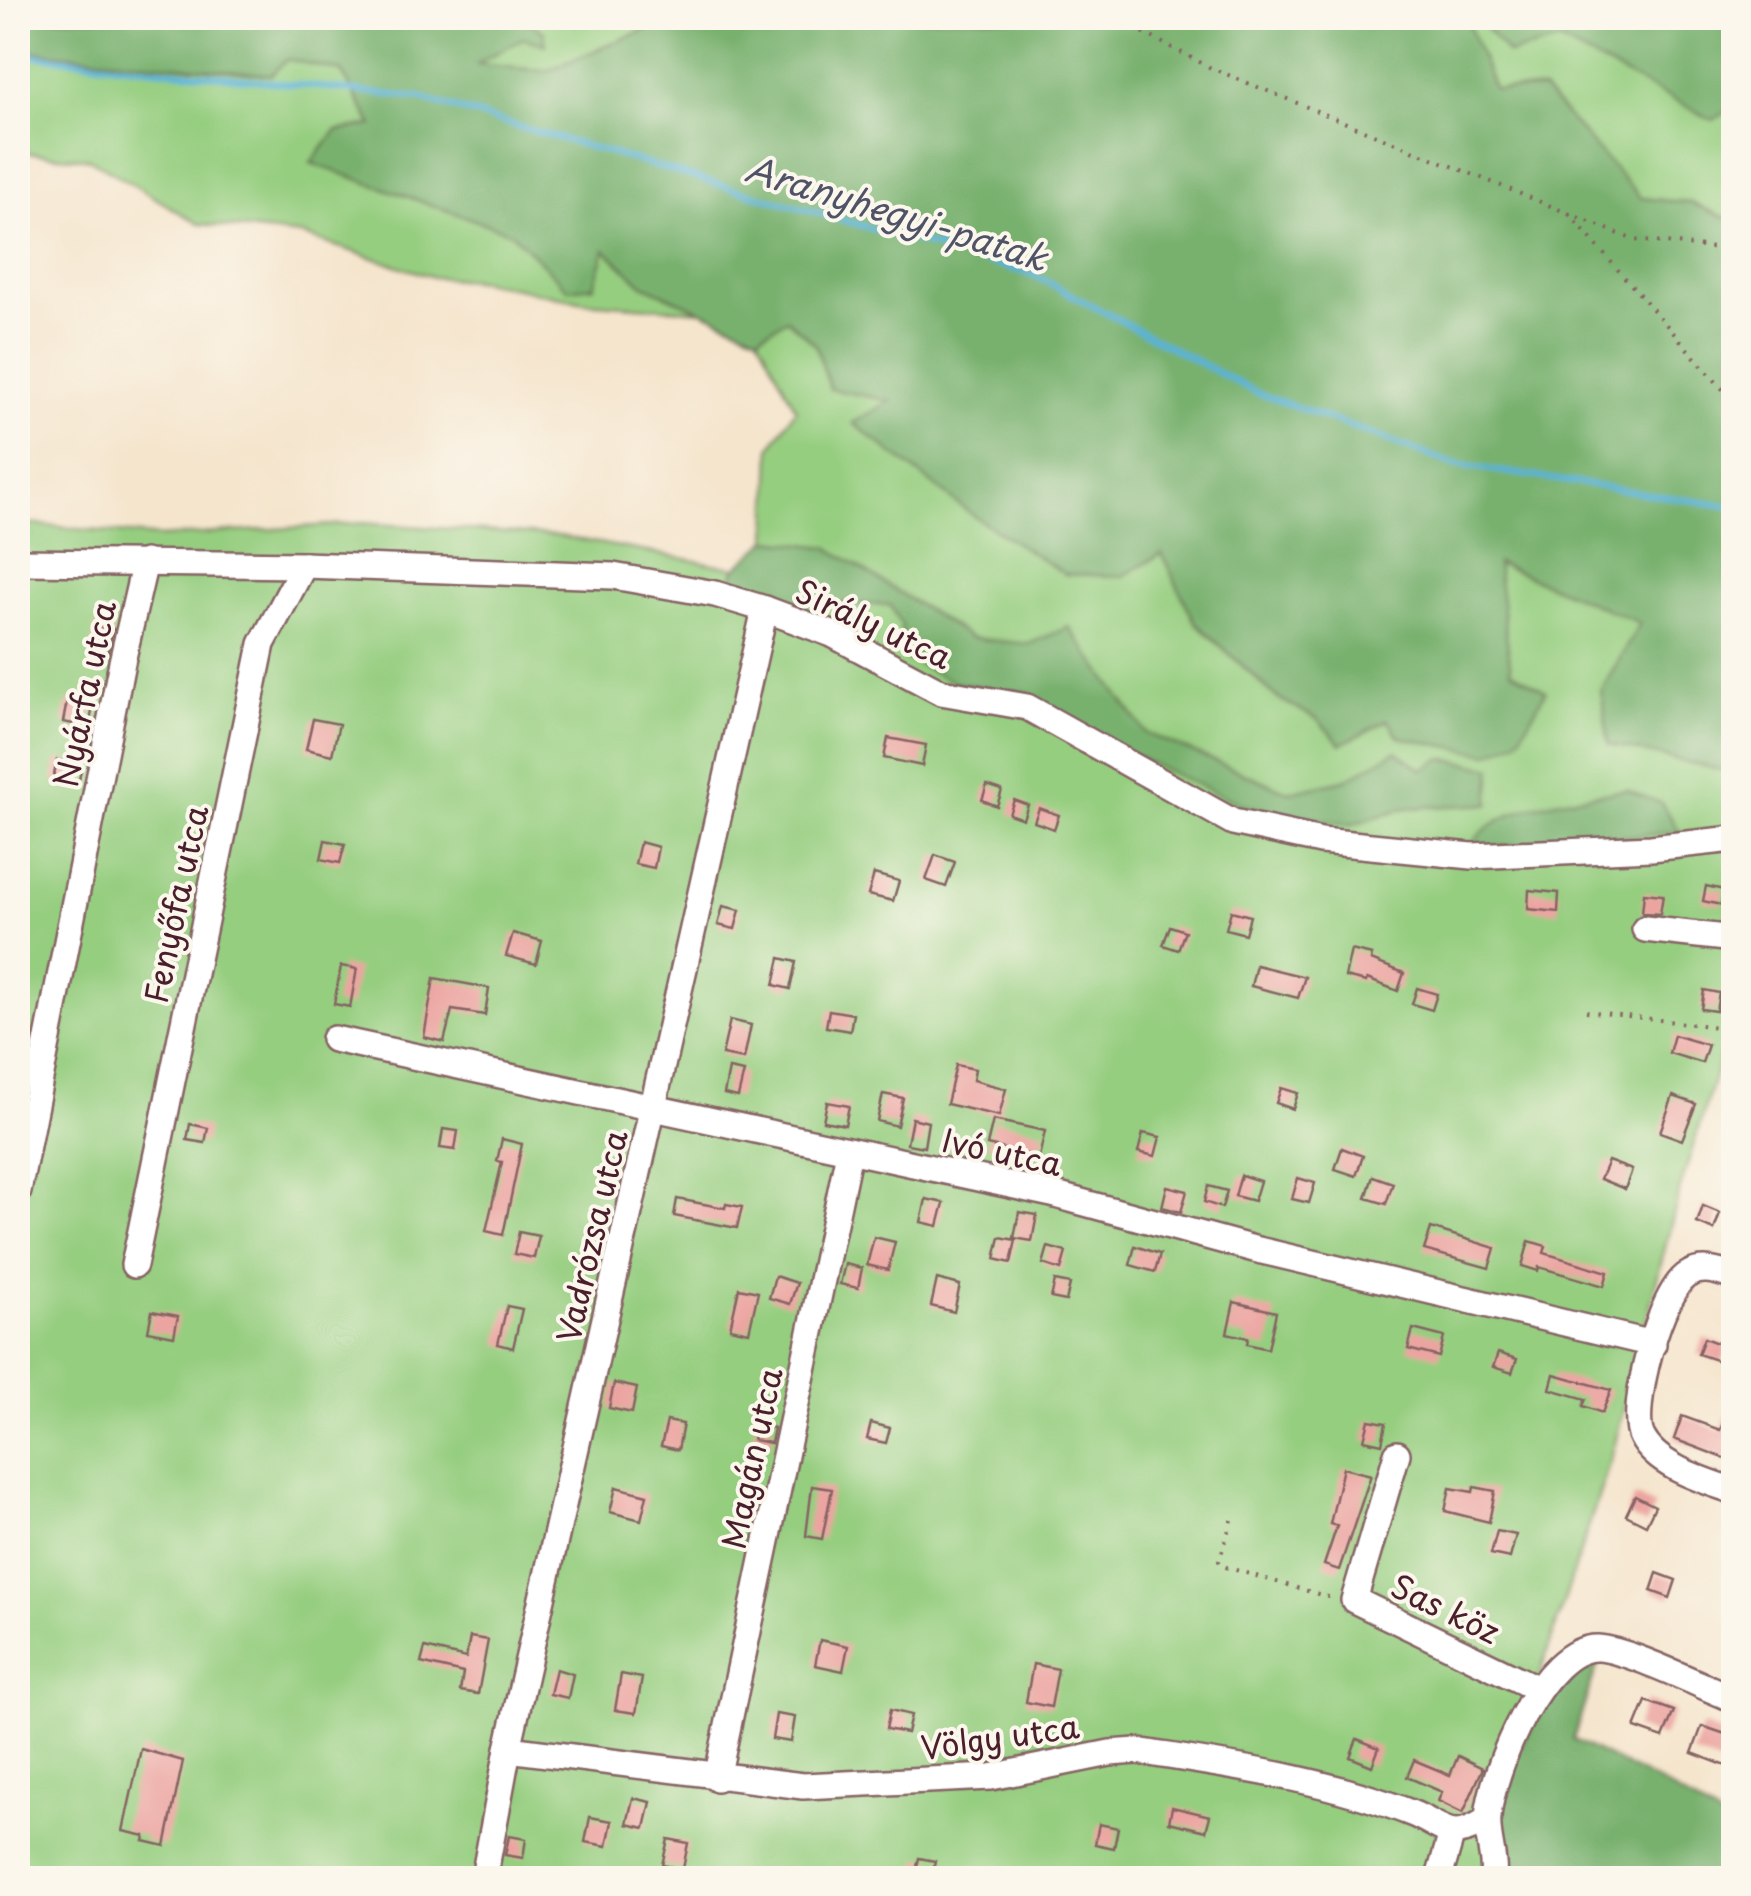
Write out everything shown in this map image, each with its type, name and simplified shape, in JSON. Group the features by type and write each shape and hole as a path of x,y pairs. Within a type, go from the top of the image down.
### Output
{"street":[{"name":"Sirály utca","path":"18,562 304,565 613,576 715,594 765,608 832,634 941,692 1027,707 1233,822 1321,841 1472,856 1651,848 1734,838"},
{"name":"Nyárfa utca","path":"18,1192 145,562"},
{"name":"Fenyőfa utca","path":"134,1265 262,644 304,565"},
{"name":"Vadrózsa utca","path":"484,1878 508,1749 765,608"},
{"path":"1644,930 1734,939"},
{"name":"Ivó utca","path":"334,1039 1052,1194 1254,1250 1653,1344"},
{"name":"Magán utca","path":"717,1778 849,1152"},
{"path":"1734,1277 1713,1270 1688,1274 1670,1295 1653,1344 1636,1421 1640,1435 1660,1457 1734,1490"},
{"name":"Sas köz","path":"1397,1454 1354,1600 1538,1689"},
{"path":"1493,1878 1487,1820 1493,1790 1538,1689 1566,1659 1583,1649 1600,1648 1734,1699"},
{"name":"Völgy utca","path":"508,1749 803,1786 990,1777 1137,1751 1326,1784 1430,1820 1442,1831 1452,1833"},
{"path":"1439,1878 1452,1833 1463,1834 1487,1820"}],"path":[{"path":"1115,18 1211,68 1634,240 1725,248 1734,258"},
{"path":"1567,212 1734,402"},
{"path":"1586,1011 1734,1029"},
{"path":"1232,1520 1218,1561 1222,1566 1345,1602 1354,1600"}],"green space":[{"path":"18,18 522,18 544,32 546,45 523,38 477,64 546,71 674,18 1466,18 1494,89 1543,90 1641,198 1691,203 1733,221 1733,773 1609,744 1601,691 1640,623 1497,563 1511,671 1546,691 1518,740 1488,754 1399,737 1388,720 1341,744 1317,719 1278,698 1195,622 1162,554 1123,576 1065,574 974,516 853,423 891,401 830,389 816,345 787,319 758,336 643,285 605,250 594,286 568,289 512,233 311,163 336,131 373,125 341,71 287,59 271,75 18,50"},
{"path":"522,18 673,18 546,71 475,64 523,38 544,32"},
{"path":"1466,18 1477,18 1508,54 1559,41 1713,119 1733,108 1733,221 1691,203 1641,198 1543,90 1494,89"},
{"path":"1477,18 1713,18 1733,26 1733,108 1713,120 1559,41 1508,54"},
{"path":"18,50 270,75 287,59 341,71 373,126 336,131 311,163 512,233 568,289 605,250 643,285 702,311 584,302 483,281 433,277 301,235 199,224 90,159 18,152"},
{"path":"787,319 816,345 830,389 893,401 854,424 974,516 1065,574 1123,576 1162,554 1195,622 1277,698 1317,719 1341,744 1389,720 1399,737 1429,740 1511,672 1496,563 1641,623 1602,691 1609,743 1733,773 1733,1015 1680,1189 1612,1455 1539,1677 1472,1811 1487,1849 1484,1878 18,1878 18,523 159,537 362,523 559,536 736,568 730,585 796,603 890,605 901,624 955,683 1029,693 1349,825 1405,808 1489,803 1396,752 1345,780 1290,792 1146,733 1069,628 1029,645 971,638 827,547 768,540 771,447 796,409 758,336"},
{"path":"768,540 827,547 971,638 1029,644 1069,627 1146,733 1289,792 1345,780 1396,751 1423,770 1442,758 1492,768 1489,804 1405,808 1349,825 1244,806 1027,707 1028,693 955,683 903,657 901,624 890,605 793,602 729,585 736,568"},
{"path":"1626,790 1662,803 1680,832 1469,850 1480,834 1516,812"},
{"path":"1585,1659 1598,1663 1573,1739 1733,1826 1733,1878 1501,1878 1496,1800 1549,1684"}],"building":[{"path":"95,626 113,629 107,654 91,651"},
{"path":"67,701 93,706 89,727 63,722"},
{"path":"313,719 339,724 332,755 306,749"},
{"path":"888,738 926,745 922,766 884,758"},
{"path":"57,760 82,765 78,785 53,780"},
{"path":"987,785 1002,790 997,806 982,800"},
{"path":"1014,800 1028,805 1023,819 1009,814"},
{"path":"1039,808 1059,815 1054,829 1034,822"},
{"path":"325,840 345,844 340,863 321,859"},
{"path":"640,842 658,847 654,868 635,864"},
{"path":"935,855 955,862 946,887 926,880"},
{"path":"874,874 899,881 893,901 868,895"},
{"path":"1706,886 1724,890 1721,905 1703,901"},
{"path":"1529,890 1559,893 1558,912 1528,909"},
{"path":"1644,893 1663,895 1660,914 1642,913"},
{"path":"723,906 740,910 735,929 718,925"},
{"path":"1231,911 1250,916 1245,934 1226,929"},
{"path":"1170,926 1185,931 1178,950 1163,945"},
{"path":"513,933 542,941 536,964 506,956"},
{"path":"1351,950 1372,955 1371,960 1404,973 1398,991 1367,979 1366,982 1345,977"},
{"path":"780,958 796,962 790,989 774,985"},
{"path":"1256,965 1305,977 1298,998 1251,986"},
{"path":"341,966 357,969 350,1007 334,1004"},
{"path":"434,978 489,988 485,1015 452,1010 444,1042 424,1037"},
{"path":"1417,988 1437,994 1432,1010 1412,1004"},
{"path":"1704,990 1719,993 1716,1011 1701,1009"},
{"path":"829,1010 853,1014 850,1031 826,1027"},
{"path":"730,1020 751,1025 744,1059 722,1055"},
{"path":"1674,1035 1708,1045 1702,1063 1669,1053"},
{"path":"956,1065 975,1069 973,1080 1006,1089 999,1116 947,1104"},
{"path":"729,1069 744,1072 738,1097 724,1094"},
{"path":"1281,1088 1298,1093 1293,1109 1276,1103"},
{"path":"883,1094 903,1098 897,1126 877,1121"},
{"path":"1673,1096 1696,1104 1682,1140 1660,1132"},
{"path":"827,1102 849,1106 845,1125 823,1121"},
{"path":"912,1118 928,1122 924,1147 907,1144"},
{"path":"993,1120 1045,1131 1039,1157 987,1145"},
{"path":"190,1124 208,1128 205,1143 187,1140"},
{"path":"443,1129 458,1131 455,1150 440,1148"},
{"path":"1143,1133 1160,1137 1155,1156 1138,1152"},
{"path":"502,1139 522,1144 503,1235 486,1231 502,1162 497,1161"},
{"path":"1342,1148 1363,1156 1356,1176 1335,1169"},
{"path":"1608,1161 1632,1170 1625,1189 1600,1179"},
{"path":"1241,1175 1260,1181 1254,1201 1235,1196"},
{"path":"1373,1176 1393,1183 1386,1204 1366,1198"},
{"path":"1298,1178 1315,1183 1309,1203 1292,1199"},
{"path":"1167,1186 1187,1191 1181,1212 1162,1207"},
{"path":"1208,1186 1227,1191 1222,1208 1204,1202"},
{"path":"677,1199 725,1208 726,1204 742,1207 737,1228 674,1216"},
{"path":"926,1199 944,1203 938,1226 921,1222"},
{"path":"1703,1206 1720,1213 1714,1230 1697,1223"},
{"path":"1019,1212 1037,1215 1032,1241 1014,1238"},
{"path":"1431,1228 1495,1248 1489,1268 1424,1250"},
{"path":"519,1232 539,1236 534,1258 514,1254"},
{"path":"874,1237 895,1242 888,1270 867,1265"},
{"path":"1000,1237 1016,1240 1011,1263 995,1259"},
{"path":"1529,1241 1546,1246 1544,1253 1608,1272 1604,1286 1539,1267 1538,1271 1522,1266"},
{"path":"1135,1246 1160,1254 1155,1272 1130,1265"},
{"path":"1048,1247 1066,1252 1061,1270 1043,1264"},
{"path":"845,1264 862,1268 858,1288 840,1284"},
{"path":"775,1276 797,1283 790,1304 769,1298"},
{"path":"937,1279 960,1285 954,1312 931,1306"},
{"path":"1055,1281 1070,1284 1066,1301 1051,1298"},
{"path":"739,1288 758,1292 749,1332 730,1328"},
{"path":"1234,1302 1276,1312 1268,1349 1227,1333"},
{"path":"507,1306 522,1309 513,1348 498,1344"},
{"path":"152,1311 178,1316 174,1336 148,1331"},
{"path":"1413,1329 1444,1337 1439,1357 1408,1349"},
{"path":"1704,1338 1728,1347 1722,1362 1698,1354"},
{"path":"1498,1353 1517,1359 1512,1373 1493,1367"},
{"path":"1554,1374 1611,1390 1602,1413 1583,1406 1586,1399 1550,1389"},
{"path":"614,1383 637,1388 632,1413 609,1408"},
{"path":"1734,1399 1734,1462 1674,1439 1682,1416 1720,1430"},
{"path":"1369,1420 1386,1423 1382,1444 1364,1440"},
{"path":"667,1421 683,1424 678,1450 661,1446"},
{"path":"871,1423 890,1428 886,1443 867,1439"},
{"path":"756,1424 774,1428 771,1443 753,1440"},
{"path":"1343,1468 1371,1475 1339,1570 1324,1565 1337,1526 1330,1524"},
{"path":"812,1486 832,1489 822,1539 806,1536"},
{"path":"616,1487 647,1495 641,1520 610,1512"},
{"path":"1474,1487 1495,1491 1489,1522 1445,1511 1450,1488 1473,1492"},
{"path":"1635,1496 1655,1506 1646,1525 1626,1515"},
{"path":"1497,1531 1516,1535 1510,1558 1491,1554"},
{"path":"1657,1573 1676,1580 1670,1598 1651,1591"},
{"path":"470,1637 488,1640 478,1694 460,1691 463,1673 421,1663 425,1648 466,1658"},
{"path":"820,1640 848,1646 843,1671 815,1665"},
{"path":"1033,1664 1058,1669 1051,1707 1026,1702"},
{"path":"556,1669 573,1674 568,1698 550,1694"},
{"path":"621,1674 642,1678 636,1713 615,1710"},
{"path":"1646,1701 1674,1711 1663,1738 1635,1728"},
{"path":"890,1710 911,1715 907,1733 886,1729"},
{"path":"776,1714 795,1717 791,1742 772,1739"},
{"path":"1702,1726 1734,1737 1734,1769 1692,1753"},
{"path":"1357,1739 1379,1748 1372,1766 1350,1757"},
{"path":"141,1749 183,1761 165,1846 123,1831"},
{"path":"1458,1756 1483,1768 1463,1813 1438,1801 1442,1792 1407,1777 1414,1760 1450,1775"},
{"path":"633,1798 651,1802 645,1828 627,1824"},
{"path":"1172,1807 1210,1816 1206,1831 1169,1822"},
{"path":"590,1817 612,1821 607,1846 585,1842"},
{"path":"1099,1824 1118,1828 1114,1848 1095,1844"},
{"path":"509,1836 526,1839 523,1858 505,1855"},
{"path":"668,1839 688,1843 683,1869 662,1865"},
{"path":"919,1858 935,1861 932,1878 915,1876"}],"waterway":[{"name":"Aranyhegyi-patak","path":"18,54 419,98 1036,276 1255,392 1453,464 1734,507"}]}
